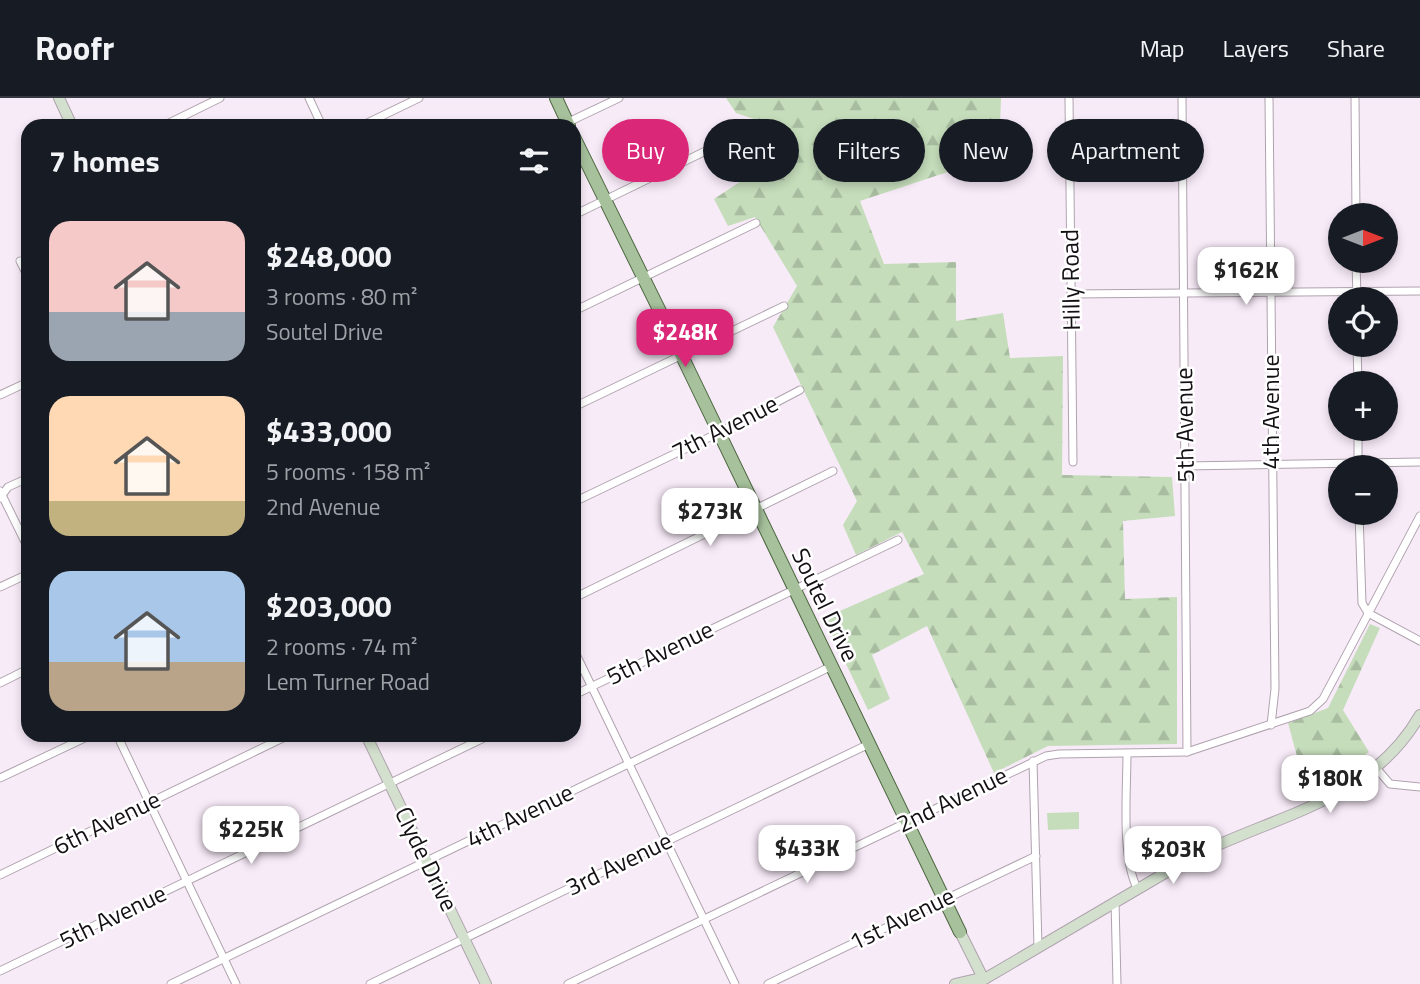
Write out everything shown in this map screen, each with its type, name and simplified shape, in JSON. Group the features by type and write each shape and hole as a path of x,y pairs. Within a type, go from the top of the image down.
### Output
{"main road":[{"path":"59,98 69,119"},
{"path":"556,98 563,119"},
{"name":"Soutel Drive","path":"581,152 757,510 982,982"},
{"path":"955,984 982,982 1137,888 1227,839 1338,794 1377,769 1403,742 1420,715"},
{"name":"Clyde Drive","path":"370,742 486,984"}],"street":[{"path":"177,119 220,98"},
{"path":"309,98 319,119"},
{"path":"376,119 419,98"},
{"path":"577,119 619,98"},
{"name":"Hilly Road","path":"1069,98 1073,461"},
{"name":"5th Avenue","path":"1182,98 1187,752"},
{"name":"4th Avenue","path":"1269,98 1275,689 1271,725"},
{"path":"1355,98 1356,203"},
{"path":"581,212 703,152"},
{"path":"581,308 756,223"},
{"path":"1398,292 1420,290"},
{"path":"1071,294 1328,294"},
{"path":"581,404 784,306"},
{"path":"0,395 21,385"},
{"name":"7th Avenue","path":"581,499 800,390"},
{"path":"1398,463 1420,462"},
{"path":"1186,466 1328,465"},
{"path":"581,595 833,471"},
{"path":"21,481 8,487 1,495 21,534"},
{"name":"2nd Avenue","path":"569,984 1033,761 1059,754 1187,752 1271,725 1318,706 1420,516"},
{"path":"1359,525 1360,596 1368,613 1420,640"},
{"name":"5th Avenue","path":"581,691 898,540"},
{"path":"0,587 21,577"},
{"path":"581,665 735,984"},
{"name":"4th Avenue","path":"170,984 832,666"},
{"path":"0,682 21,672"},
{"path":"0,778 76,742"},
{"path":"120,742 236,984"},
{"name":"6th Avenue","path":"0,875 275,742"},
{"name":"5th Avenue","path":"0,971 475,742"},
{"name":"3rd Avenue","path":"370,984 869,744"},
{"path":"1126,754 1129,866 1137,888"},
{"path":"1033,761 1038,947"},
{"path":"1377,769 1390,784 1420,787"},
{"name":"1st Avenue","path":"768,984 1036,856"},
{"path":"1115,901 1116,984"}],"green space":[{"path":"726,98 1001,98 1000,119 939,119 939,175 925,179 925,119 813,119 813,182 917,182 860,201 884,264 956,262 956,321 1003,313 1010,358 1063,356 1062,475 1172,477 1175,516 1123,521 1125,599 1177,597 1177,744 1048,746 994,773 927,626 872,655 890,699 868,710 824,618 924,574 902,532 856,555 843,525 857,501 773,327 797,286 755,217 728,226 714,199 740,182 799,182 799,119 754,119 736,113"},
{"path":"1370,624 1380,628 1343,710 1369,752 1335,780 1307,793 1288,723 1328,708"},
{"path":"1079,812 1079,829 1048,830 1047,813"}]}
